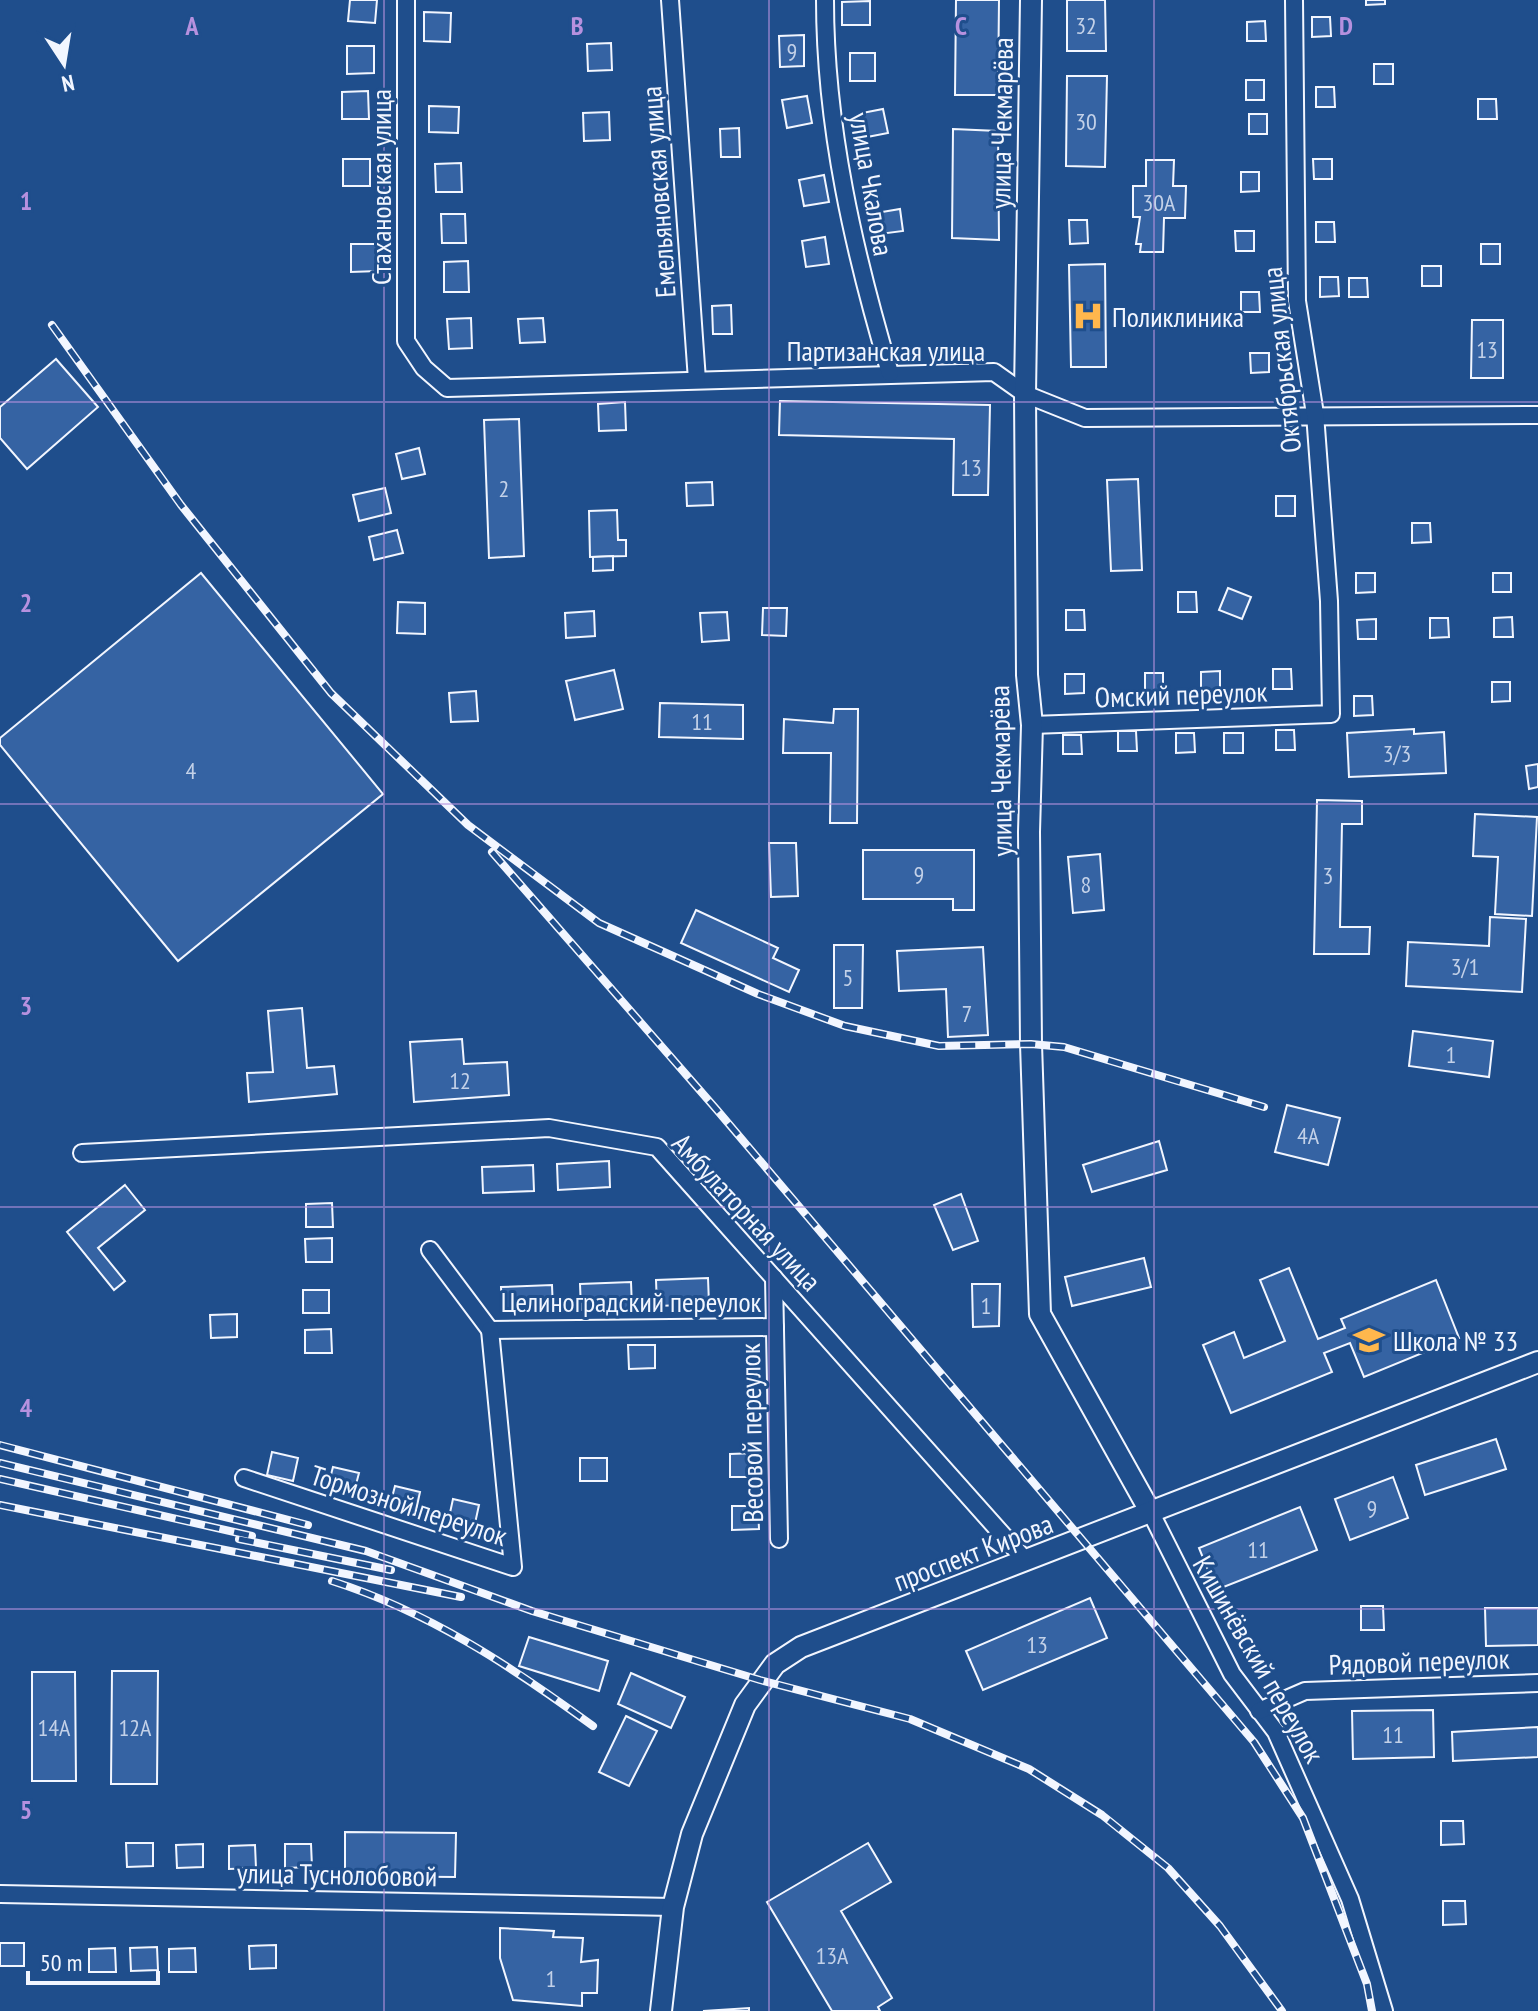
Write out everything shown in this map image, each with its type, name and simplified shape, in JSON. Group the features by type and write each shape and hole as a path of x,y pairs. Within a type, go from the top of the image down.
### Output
{"street":[{"name":"Стахановская улица","path":"406,0 406,341 424,368"},
{"name":"Емельяновская улица","path":"670,0 697,380"},
{"name":"улица Чкалова","path":"825,0 825,62 845,200 890,373"},
{"name":"улица Чекмарёва","path":"1031,0 1025,394 1027,675 1032,725 1029,832 1031,1014 1040,1314 1151,1513"},
{"name":"Октябрьская улица","path":"1294,0 1297,301 1315,414 1329,601 1331,714"},
{"name":"Партизанская улица","path":"424,368 447,388 994,372 1025,394 1085,418 1315,414 1538,415"},
{"name":"Омский переулок","path":"1032,725 1331,714"},
{"name":"Амбулаторная улица","path":"82,1153 549,1128 657,1147 1026,1561"},
{"name":"Целиноградский переулок","path":"430,1250 490,1330 775,1327"},
{"name":"Весовой переулок","path":"774,1278 779,1539"},
{"name":"Тормозной переулок","path":"244,1478 513,1567 490,1330"},
{"name":"проспект Кирова","path":"661,2011 673,1907 692,1834 745,1705 775,1664 801,1647 1538,1362"},
{"name":"Кишинёвский переулок","path":"1151,1513 1232,1674 1276,1732 1344,1885 1384,2011"},
{"name":"Рядовой переулок","path":"1259,1711 1305,1691 1538,1683"},
{"name":"улица Туснолобовой","path":"0,1894 673,1907"}],"building":[{"path":"350,0 377,0 375,23 348,21"},
{"path":"956,0 999,0 998,95 955,95"},
{"path":"1067,0 1105,0 1106,51 1067,51"},
{"path":"1366,0 1385,0 1385,4 1366,5"},
{"path":"870,1 870,25 842,25 842,2"},
{"path":"424,12 451,13 450,42 424,41"},
{"path":"1312,17 1330,17 1331,36 1312,37"},
{"path":"1265,21 1266,41 1247,41 1247,22"},
{"path":"804,35 804,66 780,67 779,36"},
{"path":"611,43 612,70 588,71 587,44"},
{"path":"347,46 374,46 374,73 347,74"},
{"path":"850,53 875,53 875,81 850,81"},
{"path":"1374,64 1393,64 1393,84 1374,84"},
{"path":"1067,76 1107,76 1105,167 1066,166"},
{"path":"1246,80 1264,80 1264,100 1246,100"},
{"path":"1316,87 1334,87 1335,107 1316,107"},
{"path":"368,91 369,119 342,119 342,92"},
{"path":"807,96 812,123 787,128 782,100"},
{"path":"1478,99 1496,99 1497,119 1478,119"},
{"path":"429,106 459,107 458,133 429,132"},
{"path":"883,109 888,133 862,138 857,114"},
{"path":"609,112 610,140 584,141 583,113"},
{"path":"1249,114 1267,114 1267,134 1249,134"},
{"path":"739,128 740,157 721,157 720,129"},
{"path":"953,129 998,131 999,240 952,238"},
{"path":"343,159 370,159 370,186 343,186"},
{"path":"1313,159 1332,159 1332,179 1314,179"},
{"path":"1146,160 1174,160 1173,186 1186,186 1185,218 1164,218 1163,252 1140,252 1141,244 1136,244 1140,217 1133,217 1133,186 1146,186"},
{"path":"461,163 462,192 436,192 435,164"},
{"path":"1241,172 1259,172 1259,191 1241,192"},
{"path":"824,175 829,202 804,206 799,180"},
{"path":"900,209 903,231 880,234 876,213"},
{"path":"441,214 465,214 466,243 442,243"},
{"path":"1069,220 1087,220 1088,243 1070,244"},
{"path":"1316,222 1334,222 1335,242 1316,242"},
{"path":"1235,231 1254,231 1254,251 1236,251"},
{"path":"825,237 829,264 806,267 802,241"},
{"path":"351,244 378,244 378,271 351,272"},
{"path":"1481,244 1500,244 1500,264 1481,264"},
{"path":"468,261 469,292 444,292 444,262"},
{"name":"Поликлиника","path":"1105,264 1106,367 1071,367 1069,265"},
{"path":"1422,266 1441,266 1441,286 1422,286"},
{"path":"1320,277 1338,277 1339,296 1320,297"},
{"path":"1349,278 1367,278 1368,297 1349,297"},
{"path":"1241,292 1259,292 1260,312 1241,312"},
{"path":"731,305 732,334 713,334 712,306"},
{"path":"471,318 472,348 449,349 447,319"},
{"path":"543,318 545,342 520,343 518,319"},
{"path":"1472,320 1503,320 1503,378 1471,378"},
{"path":"1250,353 1269,353 1269,372 1251,373"},
{"path":"56,359 98,407 27,469 0,438 0,407"},
{"path":"780,401 990,405 988,495 953,495 954,439 779,435"},
{"path":"625,402 626,430 599,431 598,404"},
{"path":"519,419 524,556 489,558 484,420"},
{"path":"419,448 425,474 402,479 396,454"},
{"path":"1138,479 1142,570 1111,571 1107,480"},
{"path":"712,482 713,505 687,506 686,483"},
{"path":"385,488 391,513 359,521 353,495"},
{"path":"1276,496 1295,496 1295,516 1276,516"},
{"path":"617,510 618,540 626,540 626,556 590,557 589,511"},
{"path":"1412,523 1430,523 1431,542 1412,543"},
{"path":"397,530 403,553 374,560 369,537"},
{"path":"613,556 613,570 593,571 593,557"},
{"path":"201,573 383,794 178,961 0,745 0,738"},
{"path":"1356,573 1375,573 1375,592 1356,593"},
{"path":"1493,573 1511,573 1511,592 1493,592"},
{"path":"1228,588 1251,597 1242,619 1219,610"},
{"path":"1178,592 1196,592 1197,612 1178,612"},
{"path":"398,602 425,603 425,634 397,633"},
{"path":"763,608 787,608 786,636 762,635"},
{"path":"1066,610 1084,610 1085,630 1066,630"},
{"path":"594,611 595,636 566,638 565,613"},
{"path":"727,612 729,640 702,642 700,613"},
{"path":"1512,617 1513,637 1494,637 1494,618"},
{"path":"1430,618 1448,618 1449,637 1430,638"},
{"path":"1376,619 1376,639 1358,639 1357,620"},
{"path":"1273,669 1291,669 1292,689 1273,689"},
{"path":"614,670 623,709 575,720 566,681"},
{"path":"1220,671 1220,691 1201,691 1201,672"},
{"path":"1145,673 1163,673 1163,693 1145,693"},
{"path":"1065,674 1084,674 1084,693 1065,694"},
{"path":"1492,682 1510,682 1510,701 1492,702"},
{"path":"476,691 478,721 451,722 449,693"},
{"path":"1354,696 1372,696 1373,715 1354,716"},
{"path":"660,703 743,705 743,739 659,737"},
{"path":"834,709 858,709 857,823 830,823 831,753 783,753 784,719 833,723"},
{"path":"1414,729 1414,734 1444,732 1446,773 1349,777 1347,733"},
{"path":"1276,730 1294,730 1295,750 1276,750"},
{"path":"1118,731 1136,731 1137,751 1118,751"},
{"path":"1176,733 1194,733 1195,752 1176,753"},
{"path":"1224,733 1243,733 1243,753 1224,753"},
{"path":"1063,735 1081,735 1082,754 1063,754"},
{"path":"1538,764 1538,787 1529,789 1526,766"},
{"path":"1317,800 1362,801 1362,824 1342,824 1340,927 1370,927 1369,954 1314,954"},
{"path":"1475,814 1537,817 1532,916 1495,914 1498,857 1473,856"},
{"path":"769,843 796,843 798,896 771,897"},
{"path":"863,850 974,850 974,910 953,910 953,899 863,899"},
{"path":"1100,854 1104,910 1073,913 1068,857"},
{"path":"696,910 778,948 773,958 799,970 789,992 681,943"},
{"path":"1490,917 1526,919 1522,992 1406,986 1408,942 1489,946"},
{"path":"834,945 863,945 862,1008 834,1008"},
{"path":"983,947 988,1035 948,1037 946,989 899,991 897,951"},
{"path":"302,1008 307,1068 334,1066 337,1094 249,1102 247,1073 273,1072 268,1011"},
{"path":"1413,1031 1493,1041 1489,1077 1409,1066"},
{"path":"462,1039 464,1064 507,1062 509,1095 414,1102 410,1042"},
{"path":"1287,1105 1340,1118 1328,1165 1275,1152"},
{"path":"1159,1141 1167,1170 1092,1192 1083,1165"},
{"path":"609,1161 610,1187 558,1190 557,1164"},
{"path":"533,1165 534,1191 483,1193 482,1167"},
{"path":"125,1185 145,1210 98,1248 125,1281 114,1290 67,1232"},
{"path":"961,1194 978,1241 953,1250 934,1205"},
{"path":"332,1203 333,1227 306,1227 306,1204"},
{"path":"332,1238 332,1262 306,1262 305,1239"},
{"path":"1144,1258 1151,1287 1072,1306 1065,1277"},
{"name":"Школа № 33","path":"1289,1268 1318,1339 1345,1328 1341,1319 1436,1280 1459,1338 1364,1377 1350,1343 1324,1353 1332,1372 1231,1413 1203,1345 1234,1332 1244,1358 1285,1341 1260,1280"},
{"path":"708,1278 709,1304 657,1306 656,1280"},
{"path":"631,1282 632,1308 581,1310 580,1284"},
{"path":"972,1284 1000,1284 999,1326 973,1327"},
{"path":"552,1285 553,1311 502,1313 501,1287"},
{"path":"303,1290 329,1290 329,1313 303,1313"},
{"path":"237,1314 237,1337 211,1338 210,1315"},
{"path":"331,1329 332,1353 305,1353 305,1330"},
{"path":"628,1345 655,1345 655,1368 629,1369"},
{"path":"1496,1439 1506,1469 1425,1495 1416,1465"},
{"path":"272,1452 298,1458 293,1481 267,1475"},
{"path":"757,1453 757,1477 730,1477 730,1454"},
{"path":"580,1458 607,1458 607,1481 580,1481"},
{"path":"333,1467 359,1473 353,1496 327,1490"},
{"path":"1393,1477 1408,1518 1350,1540 1335,1499"},
{"path":"395,1486 420,1492 415,1515 389,1509"},
{"path":"453,1499 479,1505 474,1528 448,1522"},
{"path":"732,1506 758,1506 759,1529 732,1530"},
{"path":"1300,1507 1317,1550 1216,1590 1199,1548"},
{"path":"1090,1598 1107,1638 983,1690 966,1651"},
{"path":"1361,1606 1383,1606 1384,1630 1361,1630"},
{"path":"1485,1608 1538,1608 1538,1645 1486,1646"},
{"path":"529,1637 608,1661 599,1691 519,1666"},
{"path":"112,1671 158,1671 157,1784 111,1784"},
{"path":"32,1672 75,1672 76,1781 32,1781"},
{"path":"631,1673 685,1697 671,1728 618,1704"},
{"path":"1433,1710 1434,1757 1353,1759 1352,1711"},
{"path":"626,1716 657,1731 629,1786 599,1772"},
{"path":"1538,1727 1538,1757 1453,1761 1452,1732"},
{"path":"1441,1821 1463,1821 1464,1844 1441,1845"},
{"path":"345,1832 456,1833 455,1877 345,1876"},
{"path":"126,1843 153,1843 153,1866 127,1867"},
{"path":"868,1843 891,1882 841,1911 892,1998 878,2007 880,2011 832,2011 767,1902"},
{"path":"203,1844 203,1867 177,1868 176,1845"},
{"path":"285,1844 311,1844 312,1867 285,1868"},
{"path":"255,1845 256,1868 229,1869 229,1846"},
{"path":"1443,1901 1465,1901 1466,1924 1443,1925"},
{"path":"500,1928 554,1931 553,1937 583,1938 581,1962 598,1960 597,1993 582,1993 582,2006 513,2000 500,1958"},
{"path":"0,1943 24,1943 24,1966 0,1966"},
{"path":"276,1945 276,1968 250,1969 249,1946"},
{"path":"157,1947 158,1970 131,1971 130,1948"},
{"path":"115,1948 116,1972 89,1972 89,1949"},
{"path":"195,1948 196,1972 169,1972 169,1949"},
{"path":"749,2008 749,2011 703,2011"}],"railway":[{"path":"52,325 181,505 331,693 468,825 599,923 758,994 845,1026 939,1046 1031,1044 1064,1047 1264,1107"},
{"path":"492,852 717,1110 1254,1742 1303,1818 1367,1984 1372,2011"},
{"path":"0,1445 308,1525"},
{"path":"0,1463 366,1551 532,1611 760,1680 910,1719 1029,1769 1102,1815 1168,1868 1220,1926 1282,2011"},
{"path":"0,1479 252,1536"},
{"path":"0,1505 461,1597"},
{"path":"239,1539 391,1570"},
{"path":"332,1581 402,1608 436,1625 500,1662 593,1726"}],"place":[{"name":"Поликлиника","path":"1088,316"},
{"name":"Школа № 33","path":"1369,1340"}]}
